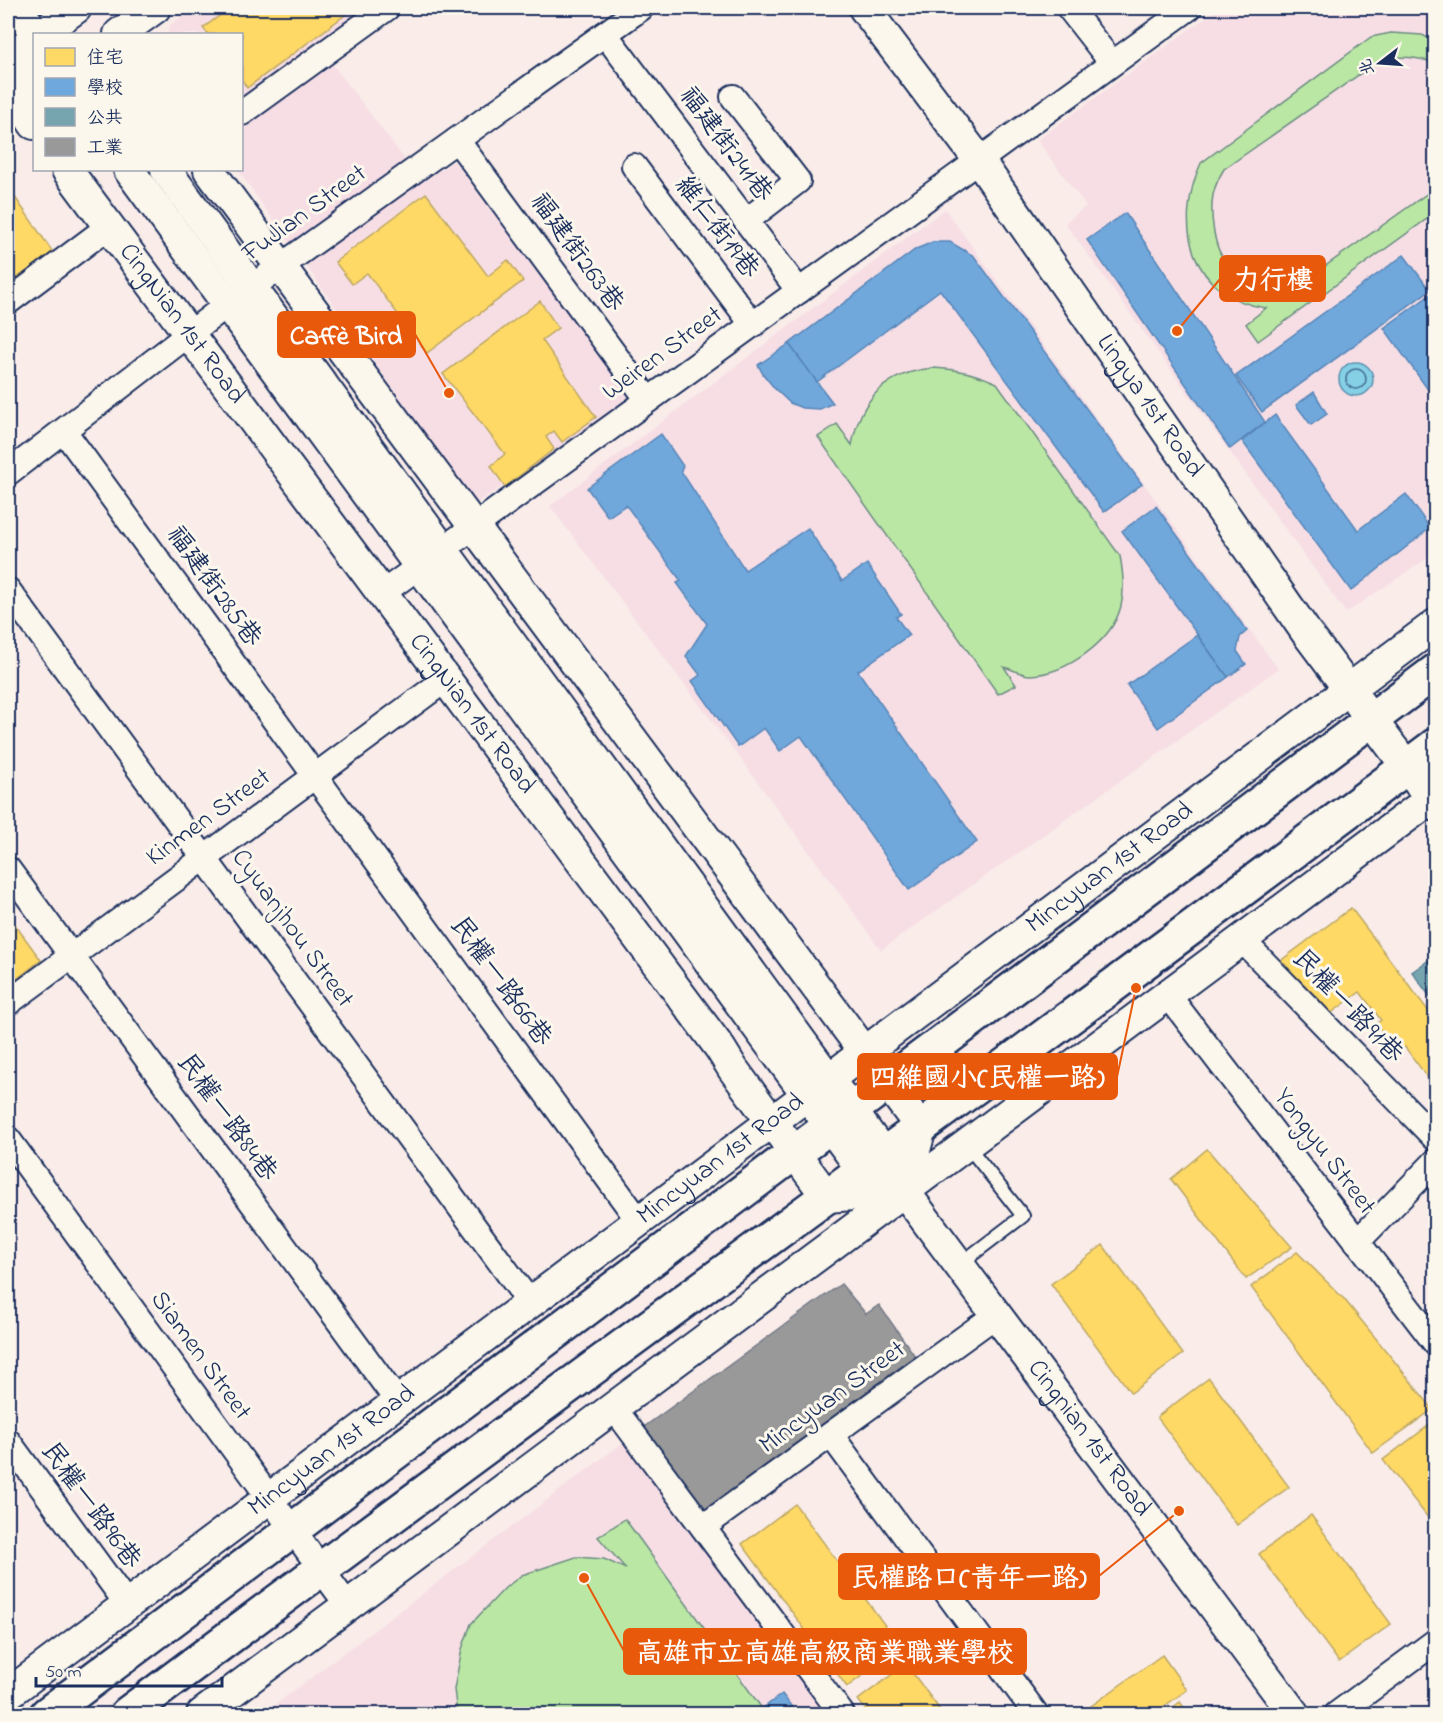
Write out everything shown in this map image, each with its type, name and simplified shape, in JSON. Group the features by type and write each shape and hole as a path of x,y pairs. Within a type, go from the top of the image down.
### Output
{"main road":[{"name":"Mincyuan 1st Road","path":"47,1714 1436,671"},
{"path":"127,1714 321,1568 874,1163 1436,745"}],"street":[{"path":"17,8 37,33"},
{"path":"39,33 76,8"},
{"path":"120,33 155,8"},
{"path":"243,112 387,8"},
{"name":"FuJian Street","path":"8,473 252,286 640,8"},
{"name":"Lingya 1st Road","path":"864,8 978,159 1306,632 1434,800"},
{"path":"1069,8 1112,63"},
{"name":"Weiren Street","path":"381,594 1189,8"},
{"name":"福建街241巷","path":"605,34 799,291"},
{"path":"8,59 33,40"},
{"path":"25,112 33,58"},
{"path":"733,97 798,181 746,221"},
{"name":"福建街263巷","path":"457,140 648,400"},
{"name":"維仁街19巷","path":"634,166 753,324"},
{"name":"CingNian 1st Road","path":"68,171 108,227 191,333 381,594 720,1048 733,1070 827,1197"},
{"name":"CingNian 1st Road","path":"130,171 228,304 431,557 874,1163 904,1191"},
{"name":"CingNian 1st Road","path":"167,171 252,286 431,557"},
{"path":"210,171 921,1128 904,1191"},
{"path":"8,302 108,227"},
{"name":"福建街285巷","path":"64,431 315,776"},
{"name":"Cyuanjhou Street","path":"8,590 530,1303"},
{"name":"Mincyuan 1st Road","path":"8,1694 1436,624"},
{"name":"Kinmen Street","path":"8,1003 445,680"},
{"path":"559,833 651,763"},
{"name":"民權一路66巷","path":"315,776 639,1221"},
{"path":"202,1714 1242,940 1434,800"},
{"name":"民權一路84巷","path":"8,868 398,1402"},
{"name":"民權一路91巷","path":"1242,940 1436,1139"},
{"name":"Yongyu Street","path":"1168,995 1436,1344"},
{"name":"Siamen Street","path":"8,1139 348,1606"},
{"path":"1357,1242 1436,1161"},
{"path":"827,1197 904,1191"},
{"name":"Cingnian 1st Road","path":"904,1191 1294,1714"},
{"name":"Mincyuan Street","path":"703,1527 996,1315"},
{"path":"614,1408 842,1714"},
{"path":"831,1435 1036,1714"},
{"name":"民權一路96巷","path":"8,1441 127,1604"},
{"path":"1337,1714 1436,1641"}],"lane":[{"path":"959,1265 1023,1216 967,1145"}],"shaded area":[{"path":"195,8 400,8 327,57 422,182 454,161 634,401 475,504 239,171 243,171 243,33 167,33 170,25"},
{"path":"1219,8 1371,8 1374,11 1379,8 1435,8 1435,553 1346,613 1065,223 1086,206 1037,140"},
{"path":"945,209 1278,669 881,950 550,506"},
{"path":"624,1442 826,1714 263,1714"}],"green space":[{"path":"1391,33 1422,35 1435,41 1435,63 1408,57 1380,60 1224,169 1213,195 1212,220 1215,239 1226,262 1242,274 1270,283 1300,284 1435,188 1435,213 1258,341 1246,324 1266,308 1240,301 1220,289 1205,274 1194,255 1189,233 1189,210 1193,187 1201,163 1371,37"},
{"path":"934,368 966,372 997,383 1120,556 1123,581 1122,600 1116,619 1108,632 1086,654 1058,669 1030,675 1004,667 1016,685 998,694 818,437 837,424 852,445 862,414 878,391 902,375"},
{"path":"625,1519 766,1714 457,1714 454,1689 462,1649 471,1624 505,1588 522,1575 576,1557 604,1559 626,1569 598,1537"}],"water":[{"path":"1356,362 1368,367 1373,379 1368,391 1356,396 1344,391 1339,379 1344,367"}],"building: 住宅":[{"path":"230,8 340,8 345,15 247,88 243,82 243,33 207,33 203,28"},
{"path":"8,190 57,258 8,297"},
{"path":"426,193 488,276 508,260 523,281 427,353 367,273 352,284 335,262"},
{"path":"540,301 558,328 542,340 596,417 562,442 554,431 546,437 554,449 505,487 491,466 505,454 443,374"},
{"path":"1351,908 1436,1021 1436,1089 1405,1047 1398,1053 1376,1024 1381,1020 1360,992 1330,1014 1316,995 1304,1003 1275,965"},
{"path":"8,915 41,960 8,986"},
{"path":"1207,1149 1292,1247 1246,1279 1171,1179"},
{"path":"1103,1245 1183,1354 1131,1393 1051,1284"},
{"path":"1297,1252 1344,1299 1433,1409 1373,1453 1251,1287"},
{"path":"1209,1378 1289,1487 1237,1525 1157,1417"},
{"path":"1436,1420 1436,1528 1383,1460"},
{"path":"795,1504 901,1647 847,1687 742,1544"},
{"path":"1311,1515 1391,1624 1339,1662 1259,1554"},
{"path":"1162,1655 1187,1690 1153,1714 1080,1714"},
{"path":"906,1664 943,1714 869,1714 858,1700"},
{"path":"1180,1702 1189,1714 1164,1714"}],"building: 學校":[{"path":"1125,213 1265,422 1230,449 1087,240"},
{"path":"933,242 950,242 974,256 1142,484 1104,512 940,290 817,382 789,344 916,249"},
{"path":"1404,255 1430,290 1262,412 1236,376"},
{"path":"1430,295 1436,303 1436,401 1384,328"},
{"path":"789,344 833,403 820,409 802,408 790,403 763,374 758,365"},
{"path":"1314,392 1327,414 1311,425 1296,405"},
{"path":"1275,415 1358,530 1406,494 1430,528 1351,591 1242,441"},
{"path":"661,434 683,466 681,471 745,570 808,528 842,581 867,564 901,614 896,617 909,635 858,671 977,842 909,890 801,736 780,751 764,728 738,747 692,681 700,675 686,656 707,624 677,583 681,581 626,505 608,517 587,488"},
{"path":"1156,506 1247,631 1240,637 1237,651 1246,664 1228,677 1122,531"},
{"path":"1197,635 1228,677 1158,728 1127,685"},
{"path":"782,1694 797,1714 766,1714 762,1709"}],"building: 公共":[{"path":"1436,955 1436,1005 1412,972"}],"building: 工業":[{"path":"841,1284 866,1314 879,1305 915,1356 704,1513 644,1427"}],"place":[{"name":"力行樓","path":"1177,331"},
{"name":"Caffè Bird","path":"449,393"},
{"name":"四維國小(民權一路)","path":"1136,988"},
{"name":"民權路口(青年一路)","path":"1179,1511"},
{"name":"高雄市立高雄高級商業職業學校","path":"584,1578"}]}
